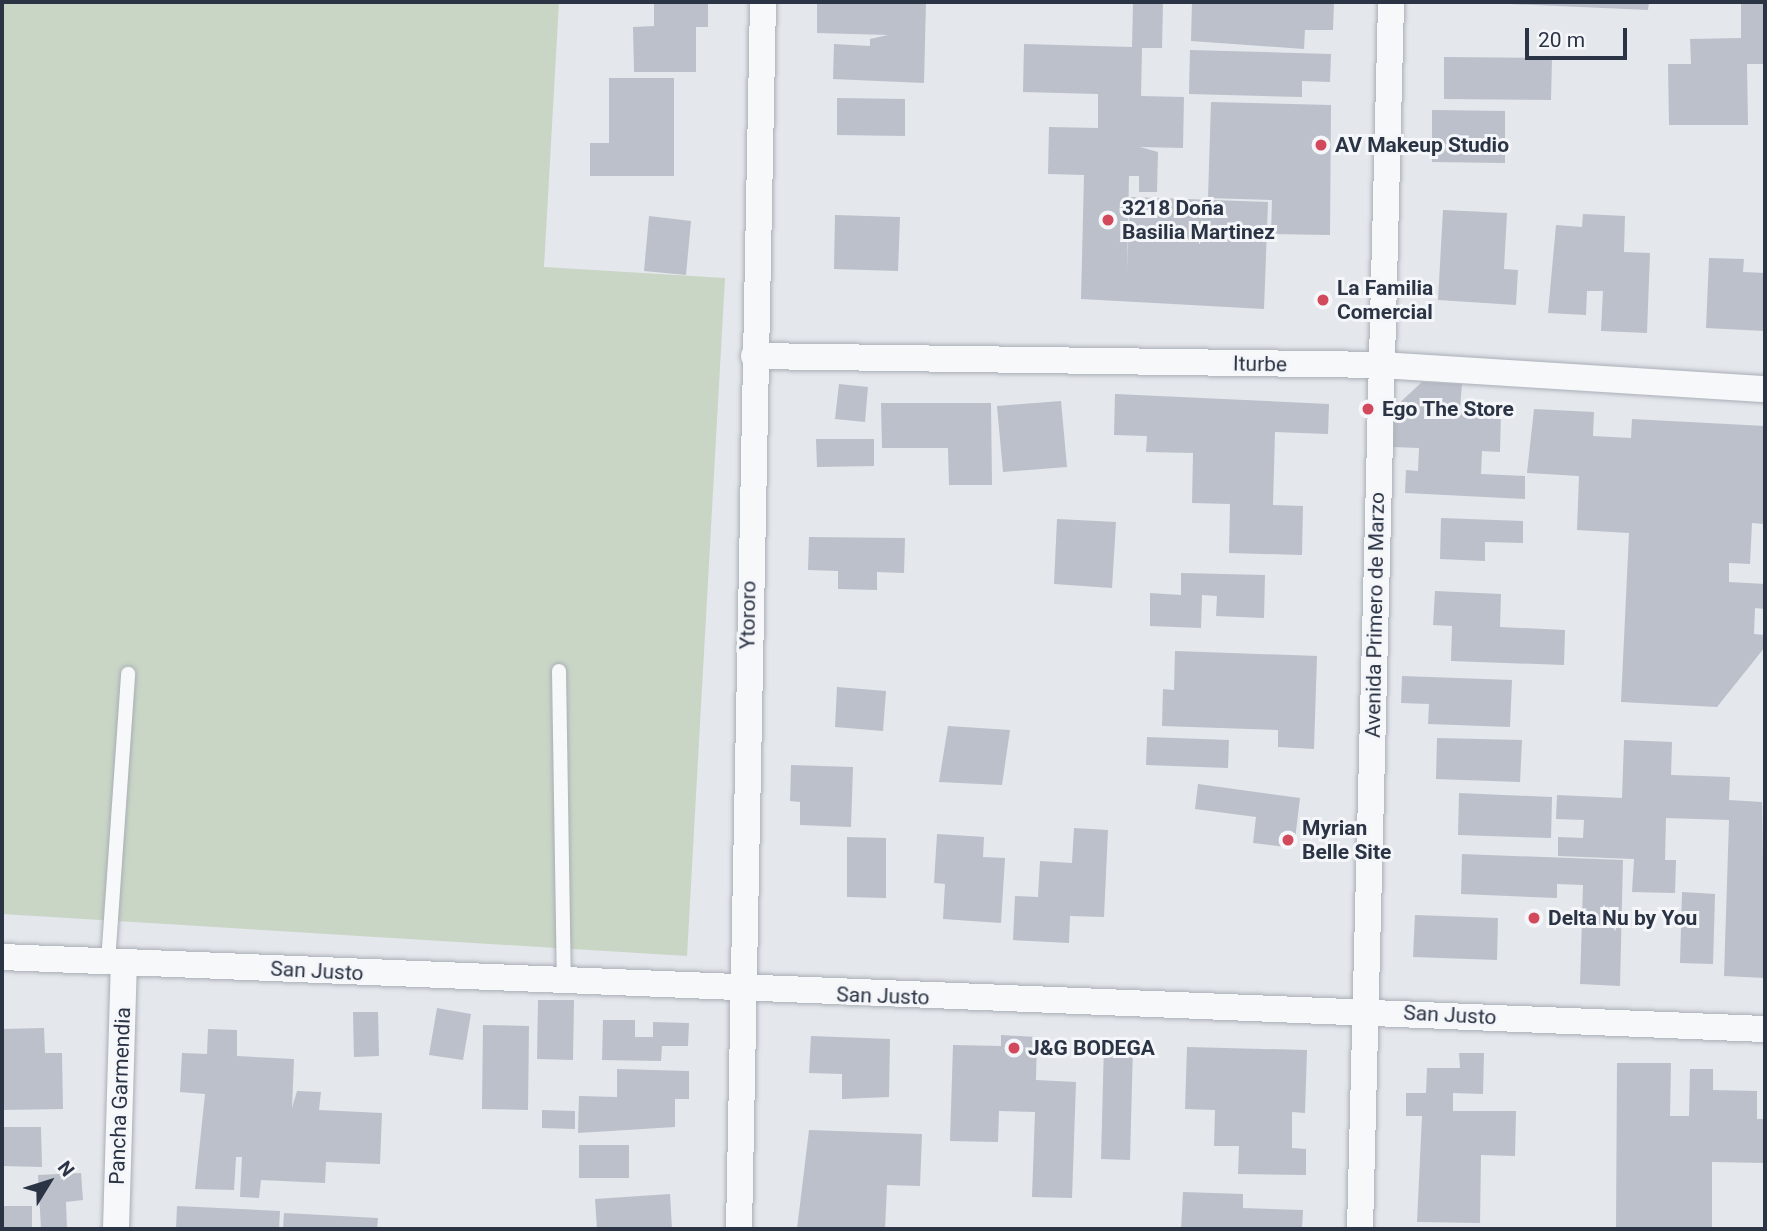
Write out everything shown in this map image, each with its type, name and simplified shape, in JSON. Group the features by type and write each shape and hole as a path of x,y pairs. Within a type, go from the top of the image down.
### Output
{"street":[{"name":"Ytororo","path":"740,1229 740,991 763,2"},
{"name":"Avenida Primero de Marzo","path":"1360,1229 1391,2"},
{"name":"Iturbe","path":"754,356 1382,365 1765,389"},
{"name":"San Justo","path":"2,957 740,991 1365,1011 1765,1029"},
{"name":"Pancha Garmendia","path":"116,962 116,1229"}],"lane":[{"path":"559,671 564,983"},
{"path":"116,962 128,674"}],"green space":[{"path":"2,2 559,2 544,267 725,278 687,956 2,914"}],"building":[{"path":"654,2 708,2 708,27 696,27 696,72 634,72 633,27 654,26"},
{"path":"817,2 926,2 924,83 833,79 834,44 870,46 870,39 888,35 817,33"},
{"path":"1133,2 1163,2 1162,48 1142,48 1141,96 1184,97 1183,148 1140,147 1158,152 1157,192 1139,192 1139,176 1129,176 1127,270 1130,197 1268,202 1264,309 1081,299 1084,175 1048,174 1049,127 1098,128 1098,94 1023,92 1024,44 1132,47"},
{"path":"1192,2 1334,2 1333,30 1305,30 1304,49 1191,41"},
{"path":"1465,2 1649,2 1648,10"},
{"path":"1741,2 1765,2 1765,64 1747,64 1748,125 1669,125 1668,64 1691,64 1690,39 1741,38"},
{"path":"1190,50 1331,54 1330,82 1302,81 1302,97 1189,94"},
{"path":"1444,57 1552,58 1551,100 1444,99"},
{"path":"609,78 674,78 674,176 590,176 590,143 609,143"},
{"path":"837,98 905,99 905,136 837,135"},
{"path":"1211,102 1331,105 1330,235 1271,234 1272,200 1208,198"},
{"path":"1432,110 1505,111 1505,163 1432,162"},
{"path":"1443,210 1507,213 1504,269 1518,270 1516,305 1438,300"},
{"path":"1583,214 1625,216 1624,252 1650,253 1647,333 1601,331 1603,291 1587,291 1586,315 1548,313 1556,225 1582,227"},
{"path":"835,215 900,217 898,271 834,269"},
{"path":"649,216 691,221 686,275 644,271"},
{"path":"1709,258 1744,259 1743,272 1765,273 1765,331 1706,328"},
{"path":"1422,382 1462,384 1460,408 1501,411 1500,452 1482,451 1481,474 1525,476 1525,499 1405,493 1406,470 1418,471 1419,448 1393,447 1395,407"},
{"path":"839,384 868,387 865,422 835,419"},
{"path":"1115,394 1329,404 1328,434 1275,432 1273,505 1303,506 1302,555 1229,553 1230,504 1192,503 1193,453 1146,452 1147,436 1114,435"},
{"path":"1061,401 1067,467 1003,472 997,406"},
{"path":"881,403 991,403 992,485 949,485 948,448 882,448"},
{"path":"1534,409 1594,412 1593,436 1631,438 1632,419 1765,426 1764,524 1752,523 1750,564 1729,563 1729,582 1765,584 1765,609 1755,608 1754,634 1765,635 1765,647 1717,707 1621,702 1629,533 1577,530 1579,476 1527,473"},
{"path":"816,439 874,439 874,466 817,467"},
{"path":"1441,518 1523,521 1523,543 1485,542 1485,561 1440,559"},
{"path":"1057,519 1116,522 1112,588 1054,584"},
{"path":"809,537 905,538 904,573 877,572 877,590 838,589 838,571 808,570"},
{"path":"1181,573 1265,575 1264,618 1216,616 1217,596 1202,595 1201,628 1150,626 1150,593 1181,595"},
{"path":"1435,591 1501,594 1500,627 1565,630 1564,665 1451,661 1452,626 1433,625"},
{"path":"1175,651 1317,656 1314,749 1278,747 1278,730 1162,726 1163,689 1174,690"},
{"path":"1402,676 1512,680 1510,727 1428,724 1429,704 1401,703"},
{"path":"837,687 886,691 883,731 835,727"},
{"path":"948,726 1010,730 1002,785 939,782"},
{"path":"1147,737 1229,740 1228,768 1146,765"},
{"path":"1437,738 1522,740 1520,782 1436,779"},
{"path":"1624,740 1672,742 1671,775 1730,777 1729,800 1762,802 1765,978 1724,976 1729,820 1666,818 1665,860 1676,860 1675,893 1632,892 1634,859 1558,856 1558,837 1583,838 1584,820 1556,819 1557,795 1622,798"},
{"path":"791,765 853,767 851,827 800,825 800,802 790,801"},
{"path":"1198,784 1300,798 1294,848 1253,843 1256,817 1195,809"},
{"path":"1459,793 1552,797 1551,838 1458,835"},
{"path":"1074,828 1108,830 1104,917 1070,916 1069,943 1013,940 1015,896 1038,897 1040,861 1072,863"},
{"path":"937,834 984,837 983,857 1005,858 1001,923 943,919 945,884 934,883"},
{"path":"847,837 886,838 886,898 847,897"},
{"path":"1462,854 1623,860 1620,986 1580,984 1583,885 1557,884 1557,898 1461,894"},
{"path":"1682,892 1715,894 1713,964 1680,963"},
{"path":"1415,915 1498,918 1497,960 1413,957"},
{"path":"538,1000 574,1000 573,1060 537,1059"},
{"path":"437,1008 471,1014 463,1060 429,1055"},
{"path":"353,1012 378,1012 379,1056 354,1057"},
{"path":"603,1020 635,1020 635,1037 653,1037 653,1022 689,1023 688,1046 662,1046 661,1061 602,1060"},
{"path":"483,1025 529,1026 528,1110 482,1109"},
{"path":"44,1028 45,1053 62,1053 63,1109 2,1110 2,1029"},
{"path":"208,1029 237,1030 237,1056 294,1059 292,1108 297,1091 321,1092 319,1110 382,1113 380,1164 326,1162 325,1183 261,1180 259,1198 240,1197 242,1157 236,1157 234,1190 195,1189 205,1094 180,1092 182,1053 207,1054"},
{"path":"1001,1035 1037,1037 1036,1080 1076,1082 1072,1198 1032,1197 1035,1112 999,1111 998,1142 950,1141 953,1045 1001,1046"},
{"path":"811,1036 890,1039 889,1097 842,1099 842,1074 809,1073"},
{"path":"1104,1044 1133,1046 1130,1160 1101,1159"},
{"path":"1187,1047 1307,1050 1305,1113 1292,1112 1292,1148 1306,1149 1306,1175 1238,1174 1239,1146 1214,1146 1215,1110 1185,1109"},
{"path":"1459,1053 1484,1053 1483,1094 1453,1093 1453,1111 1516,1111 1515,1156 1481,1155 1480,1223 1417,1222 1422,1116 1406,1116 1406,1093 1426,1093 1427,1068 1460,1068"},
{"path":"1617,1063 1671,1063 1670,1116 1689,1116 1690,1069 1713,1069 1713,1090 1757,1091 1757,1119 1765,1119 1765,1163 1712,1162 1712,1229 1616,1229"},
{"path":"617,1069 689,1071 689,1099 675,1099 675,1127 578,1133 579,1096 617,1097"},
{"path":"542,1110 575,1111 575,1129 542,1128"},
{"path":"2,1127 41,1127 42,1167 2,1166"},
{"path":"809,1130 922,1134 920,1186 887,1185 885,1229 797,1229"},
{"path":"579,1145 629,1145 629,1178 579,1178"},
{"path":"81,1173 83,1200 66,1202 67,1229 41,1229 38,1175"},
{"path":"1183,1192 1243,1194 1243,1208 1303,1210 1302,1229 1181,1229"},
{"path":"670,1194 672,1229 597,1229 595,1199"},
{"path":"2,1206 32,1206 32,1229 2,1229"},
{"path":"177,1206 280,1211 279,1229 176,1229"},
{"path":"284,1213 378,1218 377,1229 283,1229"}],"place":[{"name":"AV Makeup Studio","path":"1321,145"},
{"name":"3218 Doña Basilia Martinez","path":"1108,220"},
{"name":"La Familia Comercial","path":"1323,300"},
{"name":"Ego The Store","path":"1368,409"},
{"name":"Myrian Belle Site","path":"1288,840"},
{"name":"Delta Nu by You","path":"1534,918"},
{"name":"J&G BODEGA","path":"1014,1048"}]}
